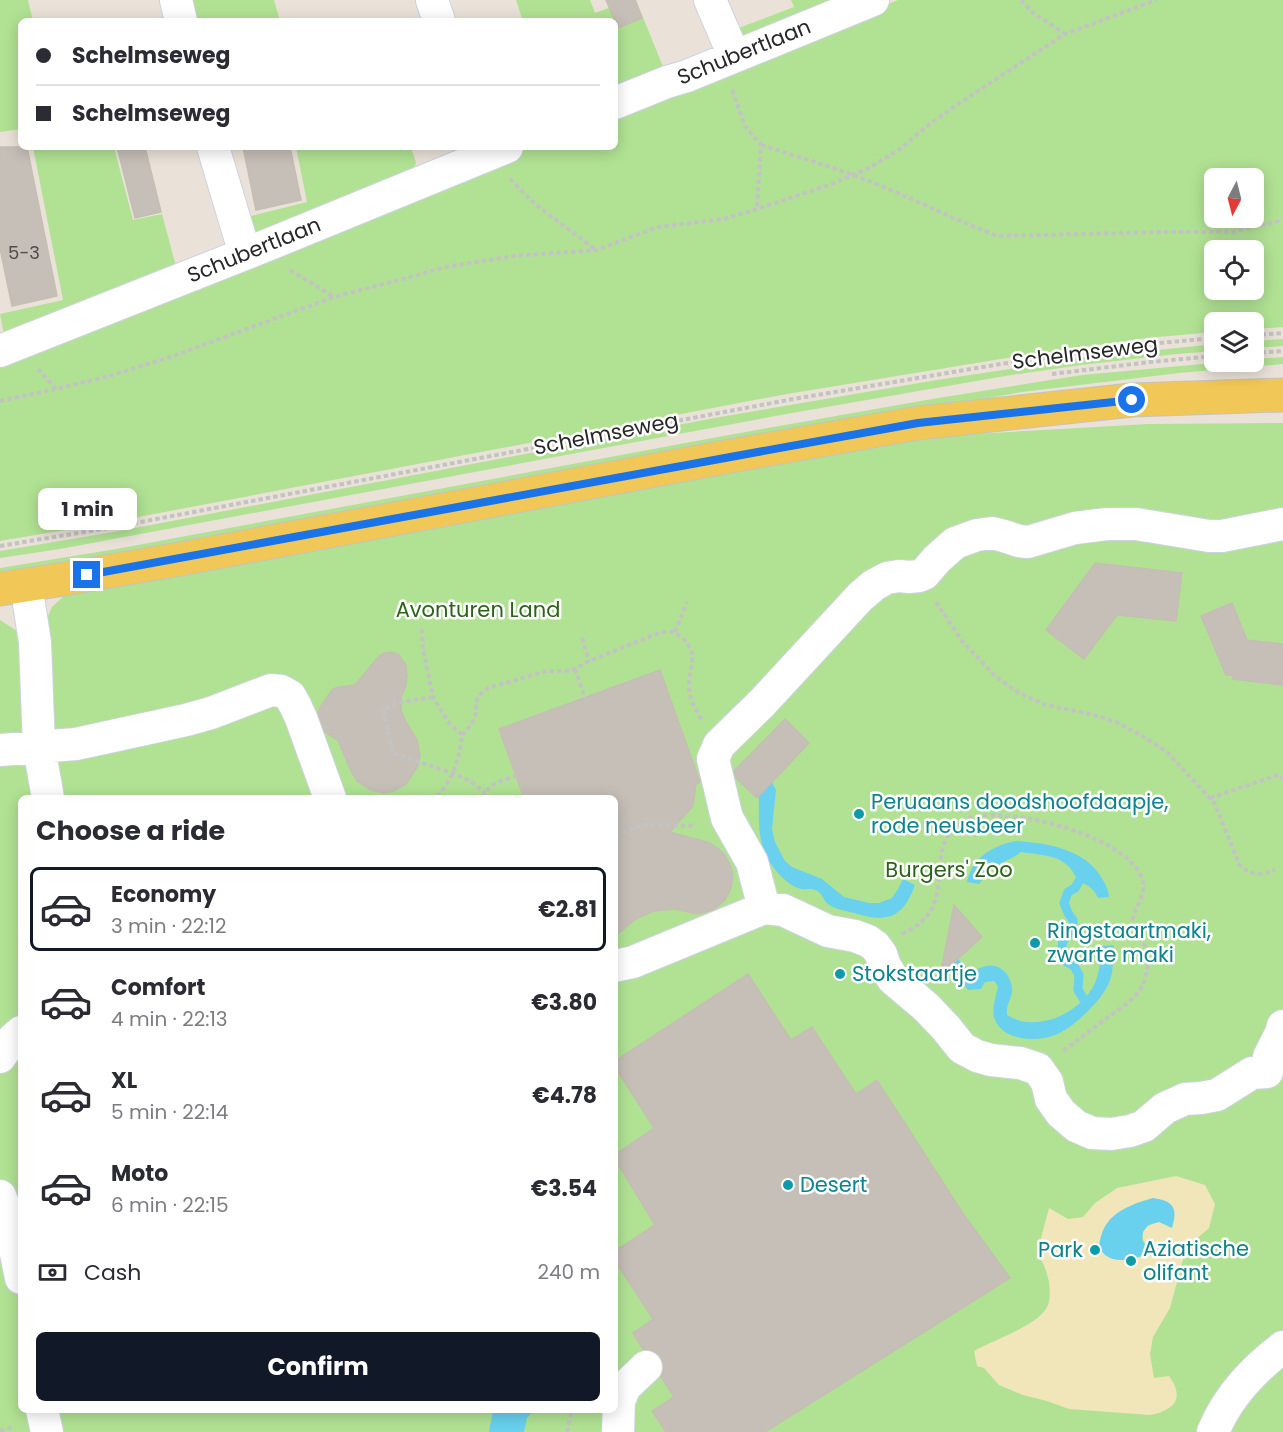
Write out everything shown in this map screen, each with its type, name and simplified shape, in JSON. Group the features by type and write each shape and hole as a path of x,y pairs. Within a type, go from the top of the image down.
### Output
{"main road":[{"path":"13,587 168,561 918,423 1132,400 1283,395"}],"street":[{"path":"176,0 180,18"},
{"path":"432,0 438,18"},
{"path":"710,0 728,59"},
{"name":"Schubertlaan","path":"618,102 873,0"},
{"path":"214,150 255,250"},
{"name":"Schubertlaan","path":"0,350 255,250 492,150"},
{"path":"764,908 752,862 727,818 713,759 719,745 874,585 887,578 924,574 955,543 977,535 992,533 1019,542 1028,542 1075,528 1107,524 1136,524 1222,536 1283,524"},
{"path":"13,587 35,642 39,747 47,795"},
{"path":"0,750 75,744 186,720 271,690 281,691 290,696 301,718 329,795"},
{"path":"618,965 633,962 764,908 783,910 828,931 855,936 875,946 893,979 926,1007 962,1048 991,1060 1038,1069 1047,1082 1051,1099 1061,1113 1076,1126 1092,1133 1112,1134 1130,1131 1144,1126 1165,1108 1185,1099 1217,1095 1252,1073 1267,1072 1269,1057 1283,1026"},
{"path":"0,1057 18,1035"},
{"path":"0,1196 9,1219 18,1260"},
{"path":"1213,1432 1225,1406 1235,1393 1259,1366 1283,1347"},
{"path":"618,1432 619,1401 625,1387 646,1367"},
{"path":"43,1413 46,1432"}],"path":[{"path":"1021,0 1032,12 1065,34"},
{"path":"0,401 113,375 173,356 334,297 446,267 513,256 596,250 658,227 723,219 829,185 867,169 900,149 958,104 1065,34 1156,0"},
{"path":"728,59 745,126 761,145 854,175 998,236 1233,232 1283,220"},
{"path":"757,209 761,145"},
{"path":"492,150 535,204 596,250"},
{"path":"255,250 334,297"},
{"path":"1264,334 1283,333"},
{"name":"Schelmseweg","path":"0,546 114,527 788,400 988,366 1148,344 1204,339"},
{"path":"1264,352 1283,351"},
{"path":"919,576 962,641 996,677 1019,693 1046,705 1116,722 1167,752 1215,804 1239,864 1244,870 1261,874 1275,870"},
{"path":"675,632 687,602"},
{"path":"422,629 423,649 433,697 449,723 462,735"},
{"path":"438,795 452,773 462,735 475,717 476,703 480,694 488,688 547,671 575,669 589,661 668,631 675,632 684,639 693,652 689,693 700,718 719,745"},
{"path":"582,638 589,661"},
{"path":"575,669 585,698"},
{"path":"433,697 395,703 383,710 393,753 472,782 483,795"},
{"path":"1210,798 1278,775 1283,778"},
{"path":"485,795 495,783 516,776"},
{"path":"875,946 914,929 930,912 937,893 939,866 949,832 956,825 971,817 988,815 1032,819 1098,840 1119,853 1132,863 1142,876 1144,885 1133,919 1133,926 1147,949 1148,968 1142,986 1133,998 1038,1069"},
{"path":"618,834 643,825 689,826 727,818"},
{"path":"567,1432 571,1413"}],"green space":[{"path":"0,0 28,0 32,18 18,18 18,129 0,132"},
{"path":"187,0 274,0 279,18 191,18"},
{"path":"516,0 590,0 595,13 630,0 636,0 666,74 618,93 618,18 522,18"},
{"path":"791,0 853,0 748,42 736,29 794,7"},
{"path":"898,0 1283,0 1283,327 1264,328 1264,312 1204,312 1204,333 1147,338 1001,359 787,394 112,522 0,541 0,361 514,150 618,150 618,109 758,58"},
{"path":"34,150 115,150 133,220 162,214 177,270 7,335 3,330 0,314 63,300"},
{"path":"297,150 412,150 416,163 412,173 257,239 243,218 307,202"},
{"path":"1283,339 1283,346 1264,347 1264,340"},
{"path":"1204,345 1204,352 1005,376 792,413 60,549 0,558 0,551 114,532 720,417 1081,358"},
{"path":"1283,357 1283,364 1264,366 1264,358"},
{"path":"1204,364 1204,371 1022,392 0,574 0,568 116,549 723,436 1082,375"},
{"name":"Burgers' Zoo","path":"1283,423 1283,1432 0,1432 0,620 17,631 45,623 52,607 66,594 730,471 917,439 1148,424"}],"sand":[{"path":"1176,1176 1205,1185 1215,1204 1209,1228 1186,1248 1170,1308 1153,1337 1150,1354 1154,1378 1169,1376 1176,1391 1175,1402 1166,1410 1150,1415 1069,1409 999,1385 984,1368 977,1366 974,1351 1032,1322 1048,1306 1049,1282 1037,1253 1049,1208 1068,1219 1083,1217 1095,1203 1117,1188","holes":["1153,1198 1159,1222 1147,1227 1142,1234 1150,1253 1125,1260 1125,1209"]}],"water":[{"path":"772,782 776,790 772,829 775,842 785,861 792,867 822,879 844,897 869,903 879,903 892,898 903,879 915,885 905,905 892,916 875,918 865,916 833,907 817,891 791,885 781,876 766,855 759,825 759,795"},
{"path":"1016,841 1053,846 1087,861 1103,880 1109,897 1098,898 1092,889 1077,880 1073,871 1061,861 1047,856 1021,852 991,869 979,884 967,882 974,866 985,854 999,846"},
{"path":"1114,945 1111,976 1099,999 1085,1014 1062,1032 1040,1039 1023,1038 1007,1033 994,1018 998,986 994,981 985,982 981,989 968,990 950,966 958,959 970,969 988,966 1000,968 1008,975 1012,985 1007,1015 1031,1022 1044,1021 1069,1011 1080,1003 1097,979 1102,946"},
{"path":"1153,1198 1166,1201 1173,1207 1175,1215 1172,1228 1159,1222 1148,1225 1143,1232 1142,1240 1150,1253 1122,1260 1105,1255 1099,1248 1101,1236 1110,1220 1124,1209"},
{"path":"492,1413 531,1413 527,1418 524,1432 489,1432"}],"building":[{"path":"606,0 635,0 642,18 618,28 618,18 614,18"},
{"path":"0,147 18,147 18,150 28,150 57,296 12,306 0,248"},
{"path":"118,150 146,150 161,212 135,218"},
{"path":"244,150 291,150 301,200 256,210"},
{"path":"1095,563 1182,573 1176,621 1117,615 1084,659 1046,630"},
{"path":"1232,603 1247,640 1283,644 1283,685 1233,679 1232,675 1226,675 1201,616"},
{"path":"391,652 398,654 406,665 407,678 401,697 401,710 417,740 420,755 418,766 406,784 394,791 383,793 371,790 357,781 338,740 325,732 318,713 333,689 355,685 378,657"},
{"path":"660,670 700,782 696,784 693,806 670,832 710,843 725,855 733,874 731,888 725,900 713,910 697,914 675,909 654,911 636,919 618,934 618,795 523,795 499,729"},
{"path":"785,719 809,743 757,798 736,778 734,771"},
{"path":"954,905 982,937 940,975"},
{"name":"Desert","path":"748,974 791,1040 812,1027 856,1094 877,1080 962,1212 1010,1278 765,1432 666,1432 652,1411 674,1397 661,1377 663,1362 659,1354 643,1349 633,1333 653,1319 618,1266 618,1249 655,1225 618,1164 618,1153 654,1128 618,1072 618,1059"}],"waterway":[{"path":"1079,881 1075,888 1068,892 1064,903 1073,920 1073,930 1063,941 1061,952 1065,961 1074,966 1079,975 1078,990 1083,998"}],"place":[{"name":"Peruaans doodshoofdaapje, rode neusbeer","path":"859,814"},
{"name":"Ringstaartmaki, zwarte maki","path":"1035,943"},
{"name":"Stokstaartje","path":"840,974"},
{"name":"Desert","path":"788,1185"},
{"name":"Park","path":"1095,1250"},
{"name":"Aziatische olifant","path":"1131,1261"}],"route":[{"path":"87,575 918,423 1132,400"}],"park label":[{"name":"Avonturen Land","path":"478,610"}]}
